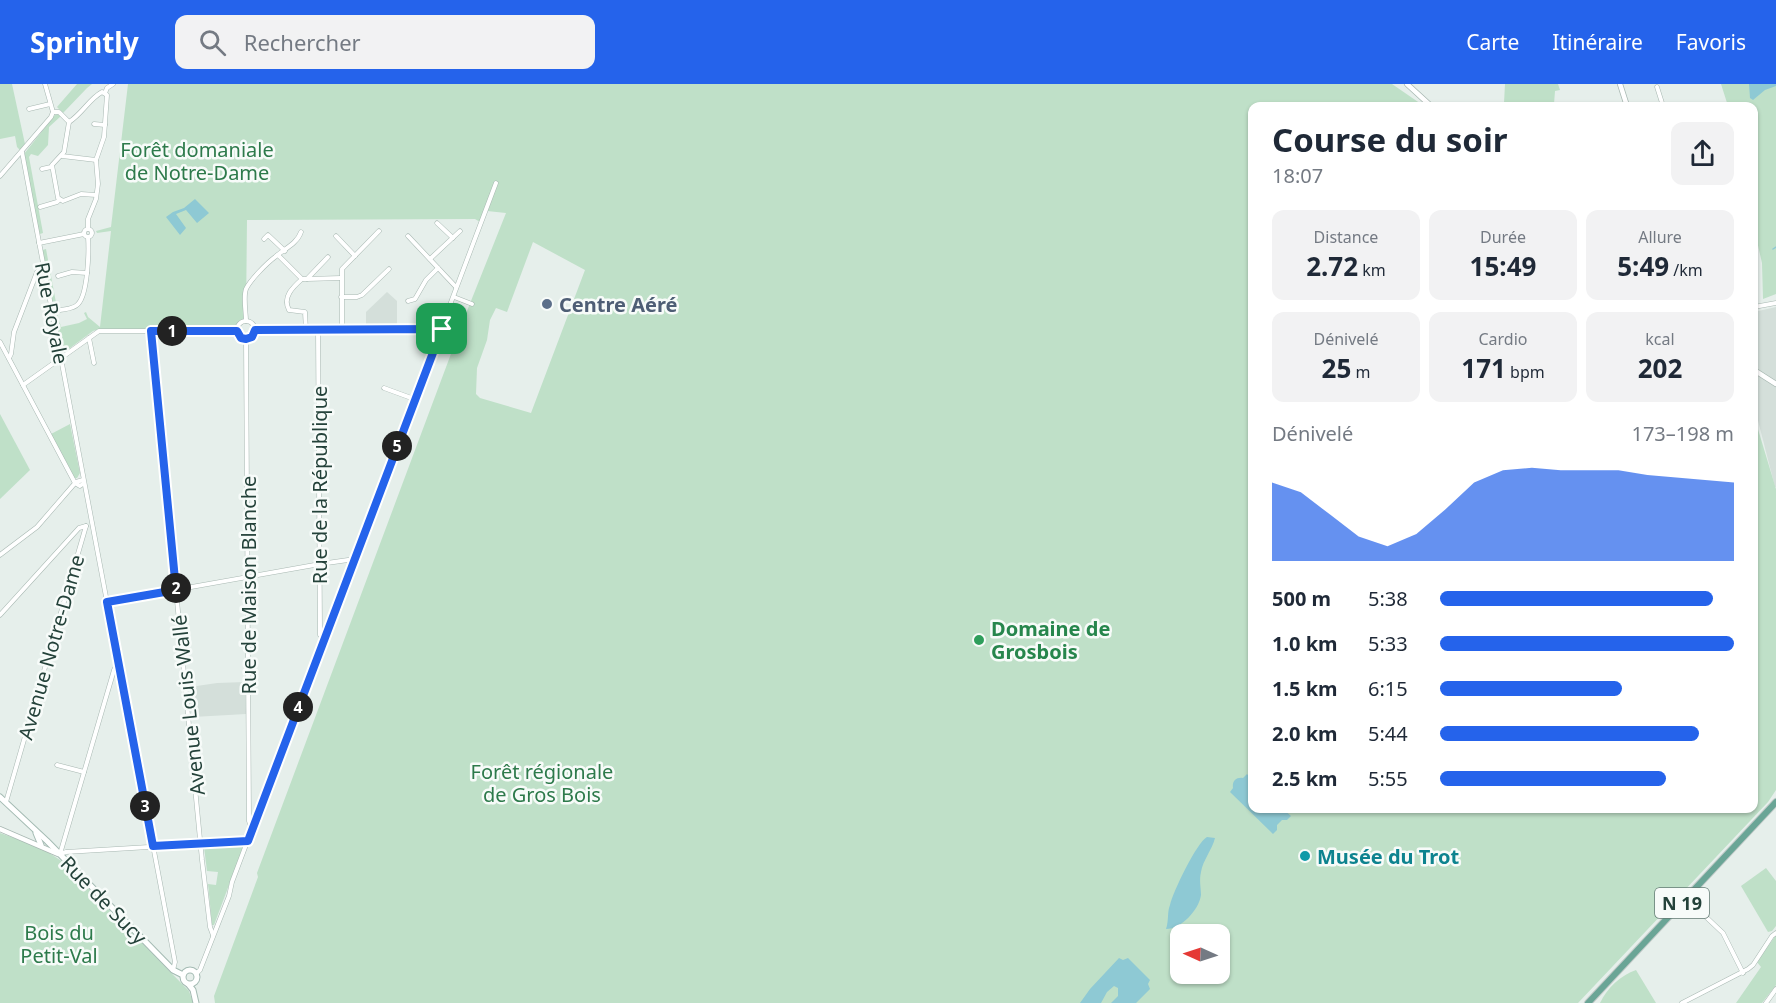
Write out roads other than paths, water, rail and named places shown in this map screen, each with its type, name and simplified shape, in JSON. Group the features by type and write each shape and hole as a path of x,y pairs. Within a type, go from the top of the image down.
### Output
{"main road":[{"name":"Rue de Sucy","path":"0,797 47,841 173,970 183,975"},
{"name":"N 19","path":"1588,1003 1776,802"},
{"name":"N 19","path":"1593,1003 1776,809"},
{"path":"36,832 39,842"},
{"path":"192,986 184,982 183,975 190,970 196,974 196,980 192,986 196,1003"}],"street":[{"path":"0,176 51,117 53,112 45,84"},
{"path":"105,93 107,88 113,84"},
{"path":"1407,84 1427,102"},
{"path":"1620,84 1626,102"},
{"path":"1657,87 1662,102"},
{"path":"42,169 51,167 62,156 69,122 84,110 93,97 102,92 105,93"},
{"path":"60,310 78,305 83,293 89,252 86,236 88,219 98,184 96,160 104,136 108,98 105,93"},
{"path":"29,110 50,104"},
{"path":"53,112 59,112 69,122"},
{"path":"94,124 105,125"},
{"name":"Rue Royale","path":"21,152 175,962 173,970"},
{"path":"62,156 96,160"},
{"path":"51,167 56,196 59,200"},
{"path":"196,974 213,935 496,183"},
{"path":"40,207 81,194 96,195"},
{"path":"437,223 453,238"},
{"path":"342,330 342,269 380,231"},
{"path":"430,259 460,231"},
{"path":"246,321 245,290 249,283 285,251 301,232"},
{"path":"264,239 268,235 285,251"},
{"path":"39,243 86,236"},
{"path":"336,236 355,256"},
{"path":"408,236 456,287"},
{"path":"278,255 305,279 341,278"},
{"path":"306,330 305,312 290,310 287,306 289,293 328,257"},
{"path":"9,358 14,332 37,272 43,266"},
{"path":"318,267 327,278"},
{"path":"408,301 415,299 426,280 438,268"},
{"path":"341,297 362,295 388,269"},
{"path":"58,276 72,272 87,273"},
{"path":"454,297 471,304"},
{"path":"1758,306 1776,303"},
{"path":"246,321 251,323 255,330"},
{"path":"237,331 241,323 246,321"},
{"path":"255,330 442,329"},
{"path":"237,331 241,338 246,339 252,337 255,330"},
{"name":"Rue de la République","path":"318,330 320,635 325,638"},
{"path":"23,385 99,331 237,331"},
{"name":"Avenue Louis Wallé","path":"151,331 201,843 210,927 213,935"},
{"path":"90,338 94,363"},
{"name":"Rue de Maison Blanche","path":"246,339 249,824 253,828"},
{"path":"0,342 75,483"},
{"path":"1758,373 1776,384"},
{"path":"384,388 414,399"},
{"path":"0,555 37,527 75,483 82,482"},
{"path":"1,612 79,528 91,524"},
{"name":"Avenue Notre-Dame","path":"6,802 86,526"},
{"path":"107,602 355,559"},
{"path":"60,854 118,663"},
{"path":"57,765 84,772"},
{"path":"0,829 29,840 47,841"},
{"path":"39,842 60,854 248,841"},
{"path":"1689,901 1723,933 1743,973"},
{"path":"1685,1002 1743,973 1753,965 1776,933"},
{"path":"1766,1003 1776,989"}],"water":[{"path":"1749,84 1776,84 1776,86 1765,90 1753,100 1750,98"},
{"path":"195,199 209,213 197,223 186,210 176,214 186,228 180,235 166,217 184,208"},
{"path":"1248,775 1248,810 1230,792 1235,780"},
{"path":"1252,813 1288,813 1291,816 1277,825 1277,830 1273,834"},
{"path":"1207,837 1215,838 1202,868 1200,901 1188,918 1180,924 1170,924 1170,928 1166,929 1169,908 1176,890 1192,857"},
{"path":"1119,958 1123,960 1128,958 1150,980 1148,984 1150,989 1136,1003 1111,1003 1118,996 1118,988 1114,986 1107,992 1101,1003 1080,1003 1090,989"}],"place":[{"name":"Centre Aéré","path":"547,304"},
{"name":"Domaine de Grosbois","path":"979,640"},
{"name":"Musée du Trot","path":"1305,856"}],"park label":[{"name":"Forêt domaniale de Notre-Dame","path":"197,160"},
{"name":"Forêt régionale de Gros Bois","path":"542,782"},
{"name":"Bois du Petit-Val","path":"59,944"}]}
